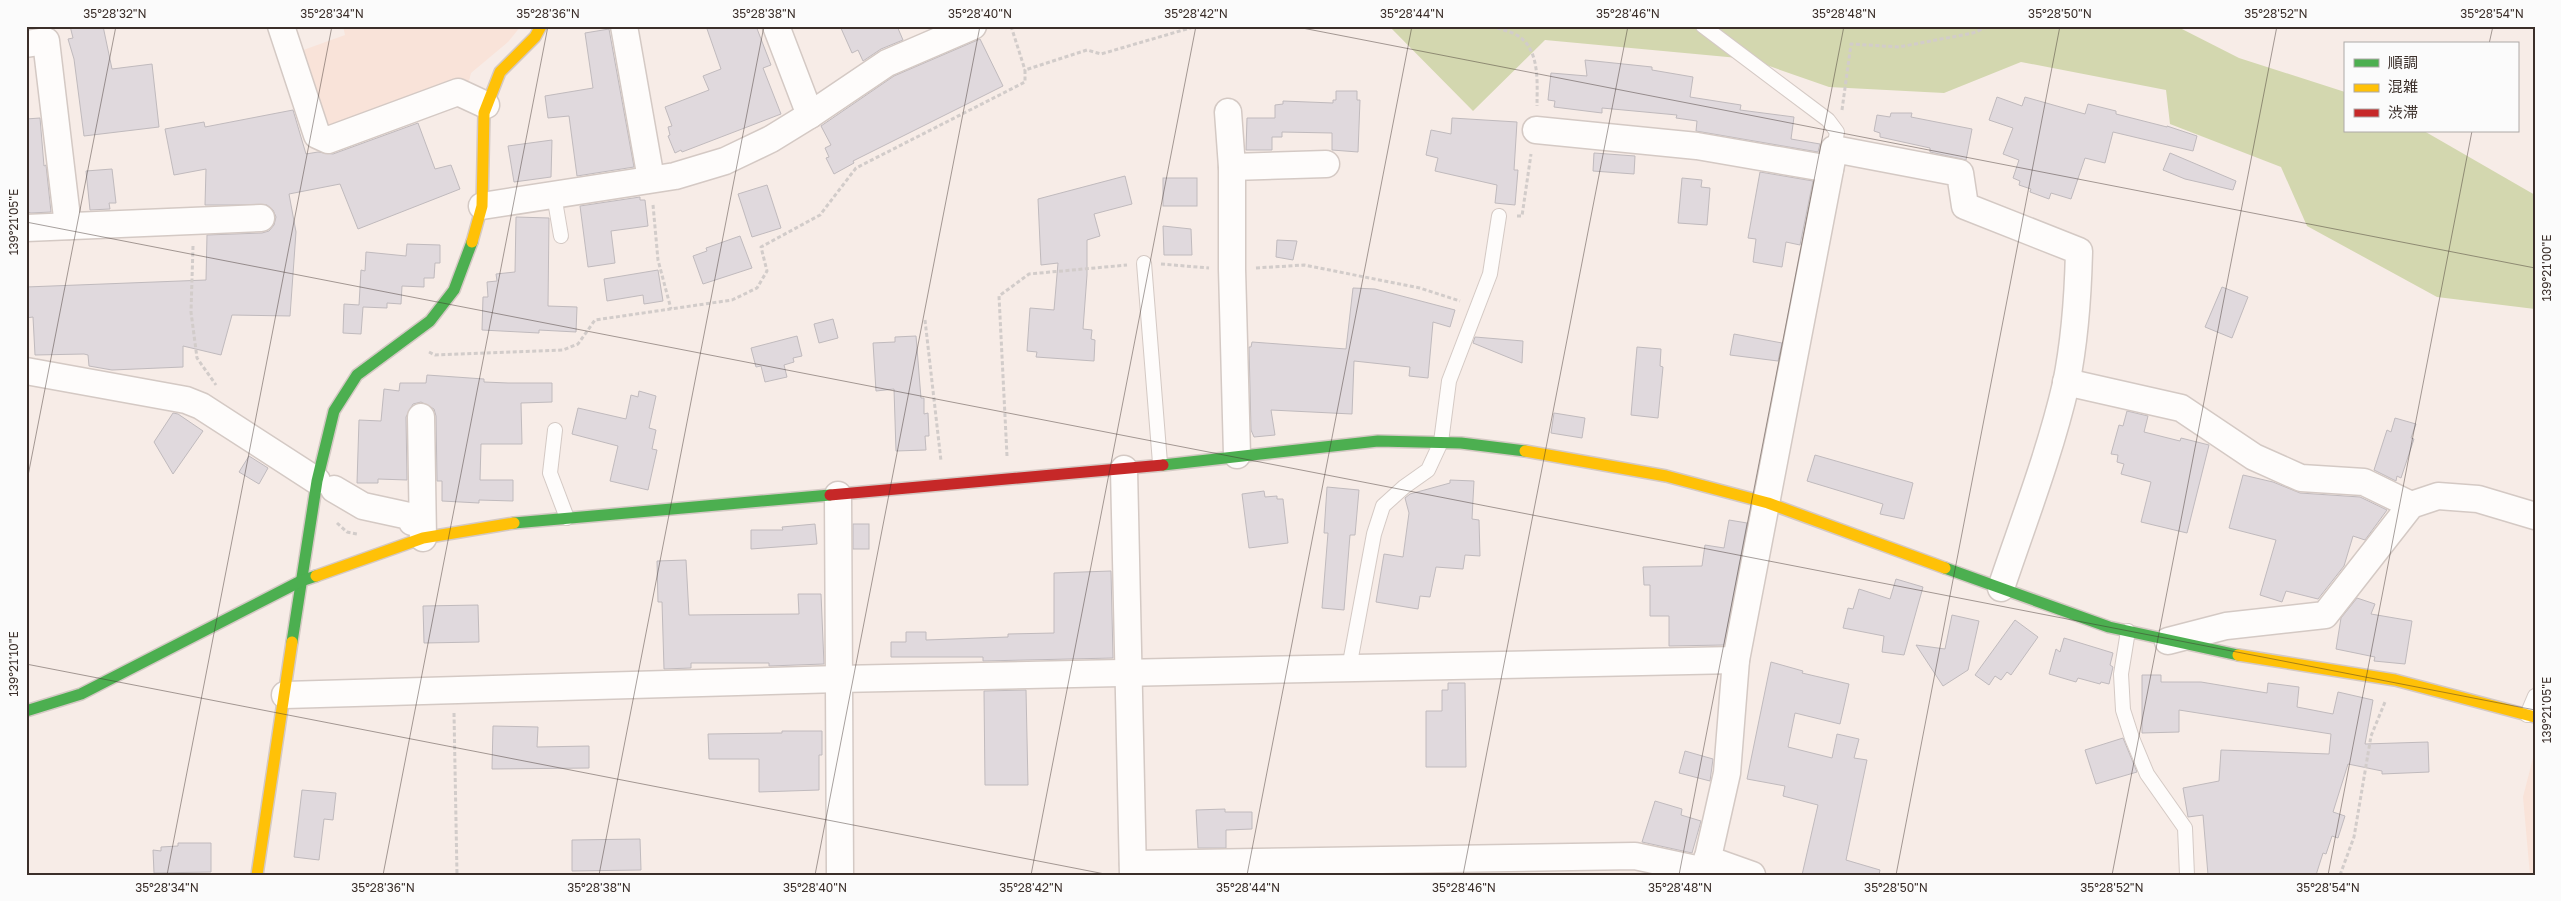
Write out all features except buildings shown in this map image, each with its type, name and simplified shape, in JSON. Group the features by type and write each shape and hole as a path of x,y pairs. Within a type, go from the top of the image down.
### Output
{"street":[{"path":"281,26 317,135 328,140 458,92 486,105"},
{"path":"257,875 301,581 326,485 334,411 356,375 430,322 454,290 471,247 482,206 484,113 486,105 500,72 535,37 541,26"},
{"path":"624,26 650,179"},
{"path":"776,26 810,115"},
{"path":"482,206 675,176 724,161 771,138 810,115 887,63 973,26"},
{"path":"26,44 46,41 68,226"},
{"path":"1228,112 1232,167 1232,269 1237,455"},
{"path":"1536,130 1698,146 1834,150 1960,174 1965,206 2079,251 2077,300 2066,382 2054,430 2001,588"},
{"path":"1705,868 1727,773 1736,660 1768,503 1834,150"},
{"path":"1232,167 1314,158"},
{"path":"26,228 261,218"},
{"path":"26,371 186,400 202,406 326,485 363,506 408,516 417,530"},
{"path":"2066,382 2181,408 2254,457 2302,478 2364,482 2411,505"},
{"path":"417,530 421,417"},
{"path":"26,711 81,694 301,581 417,530 838,495 1008,477 1124,469 1160,463 1378,441 1441,442 1544,453 1666,476 1768,503 2109,627 2212,651 2395,680 2531,716"},
{"path":"1124,469 1133,870 1635,856 1752,875"},
{"path":"838,495 840,875"},
{"path":"2168,640 2226,626 2325,615 2411,505 2438,496 2478,499 2535,516"},
{"path":"285,695 838,678 1736,660"}],"lane":[{"path":"1703,26 1828,120 1834,150"},
{"path":"554,195 561,236"},
{"path":"1349,668 1374,534 1383,506 1404,486 1428,470 1441,442 1449,381 1490,274 1499,216"},
{"path":"1144,263 1160,463"},
{"path":"555,430 550,472 567,518"},
{"path":"2128,631 2120,674 2123,710 2147,774 2185,828 2187,875"},
{"path":"2531,716 2535,696"}],"path":[{"path":"405,340 435,355 563,350 578,344 595,320 732,300 757,288 767,271 761,247 820,216 856,168 1025,82 1025,70 1011,26"},
{"path":"1025,70 1087,50 1101,54 1197,26"},
{"path":"1834,150 1848,78 1851,44 1899,47 1973,33 1989,26"},
{"path":"650,179 658,260 671,309"},
{"path":"193,220 191,312 197,358 223,392"},
{"path":"1008,477 998,296 1029,274 1144,263 1232,269 1304,265 1420,288 1477,307"},
{"path":"925,320 944,484"},
{"path":"2340,875 2354,837 2371,736 2395,680"},
{"path":"454,690 457,875"}],"shaded area":[{"path":"343,26 521,26 508,42 471,73 469,81 330,135 295,53 345,35"},
{"path":"2535,750 2535,875 2530,875 2523,797"}],"green space":[{"path":"1389,26 2176,26 2239,58 2344,92 2344,132 2426,132 2535,195 2535,309 2437,297 2307,226 2281,167 2170,124 2166,90 2021,62 1944,93 1829,87 1749,59 1545,40 1473,111"}],"traffic: fast":[{"path":"292,642 317,481 334,411 357,375 430,321 454,290 472,242"},
{"path":"1163,465 1378,441 1461,443 1525,451"},
{"path":"514,523 830,495"},
{"path":"1945,568 2109,627 2238,655"},
{"path":"26,711 81,694 301,581 316,576"}],"traffic: slow":[{"path":"472,242 482,206 484,113 500,72 535,37 541,26"},
{"path":"1525,451 1666,476 1768,503 1945,568"},
{"path":"316,576 423,538 514,523"},
{"path":"257,875 292,642"},
{"path":"2238,655 2395,680 2535,717"}],"traffic: jam":[{"path":"830,495 1163,465"}]}
